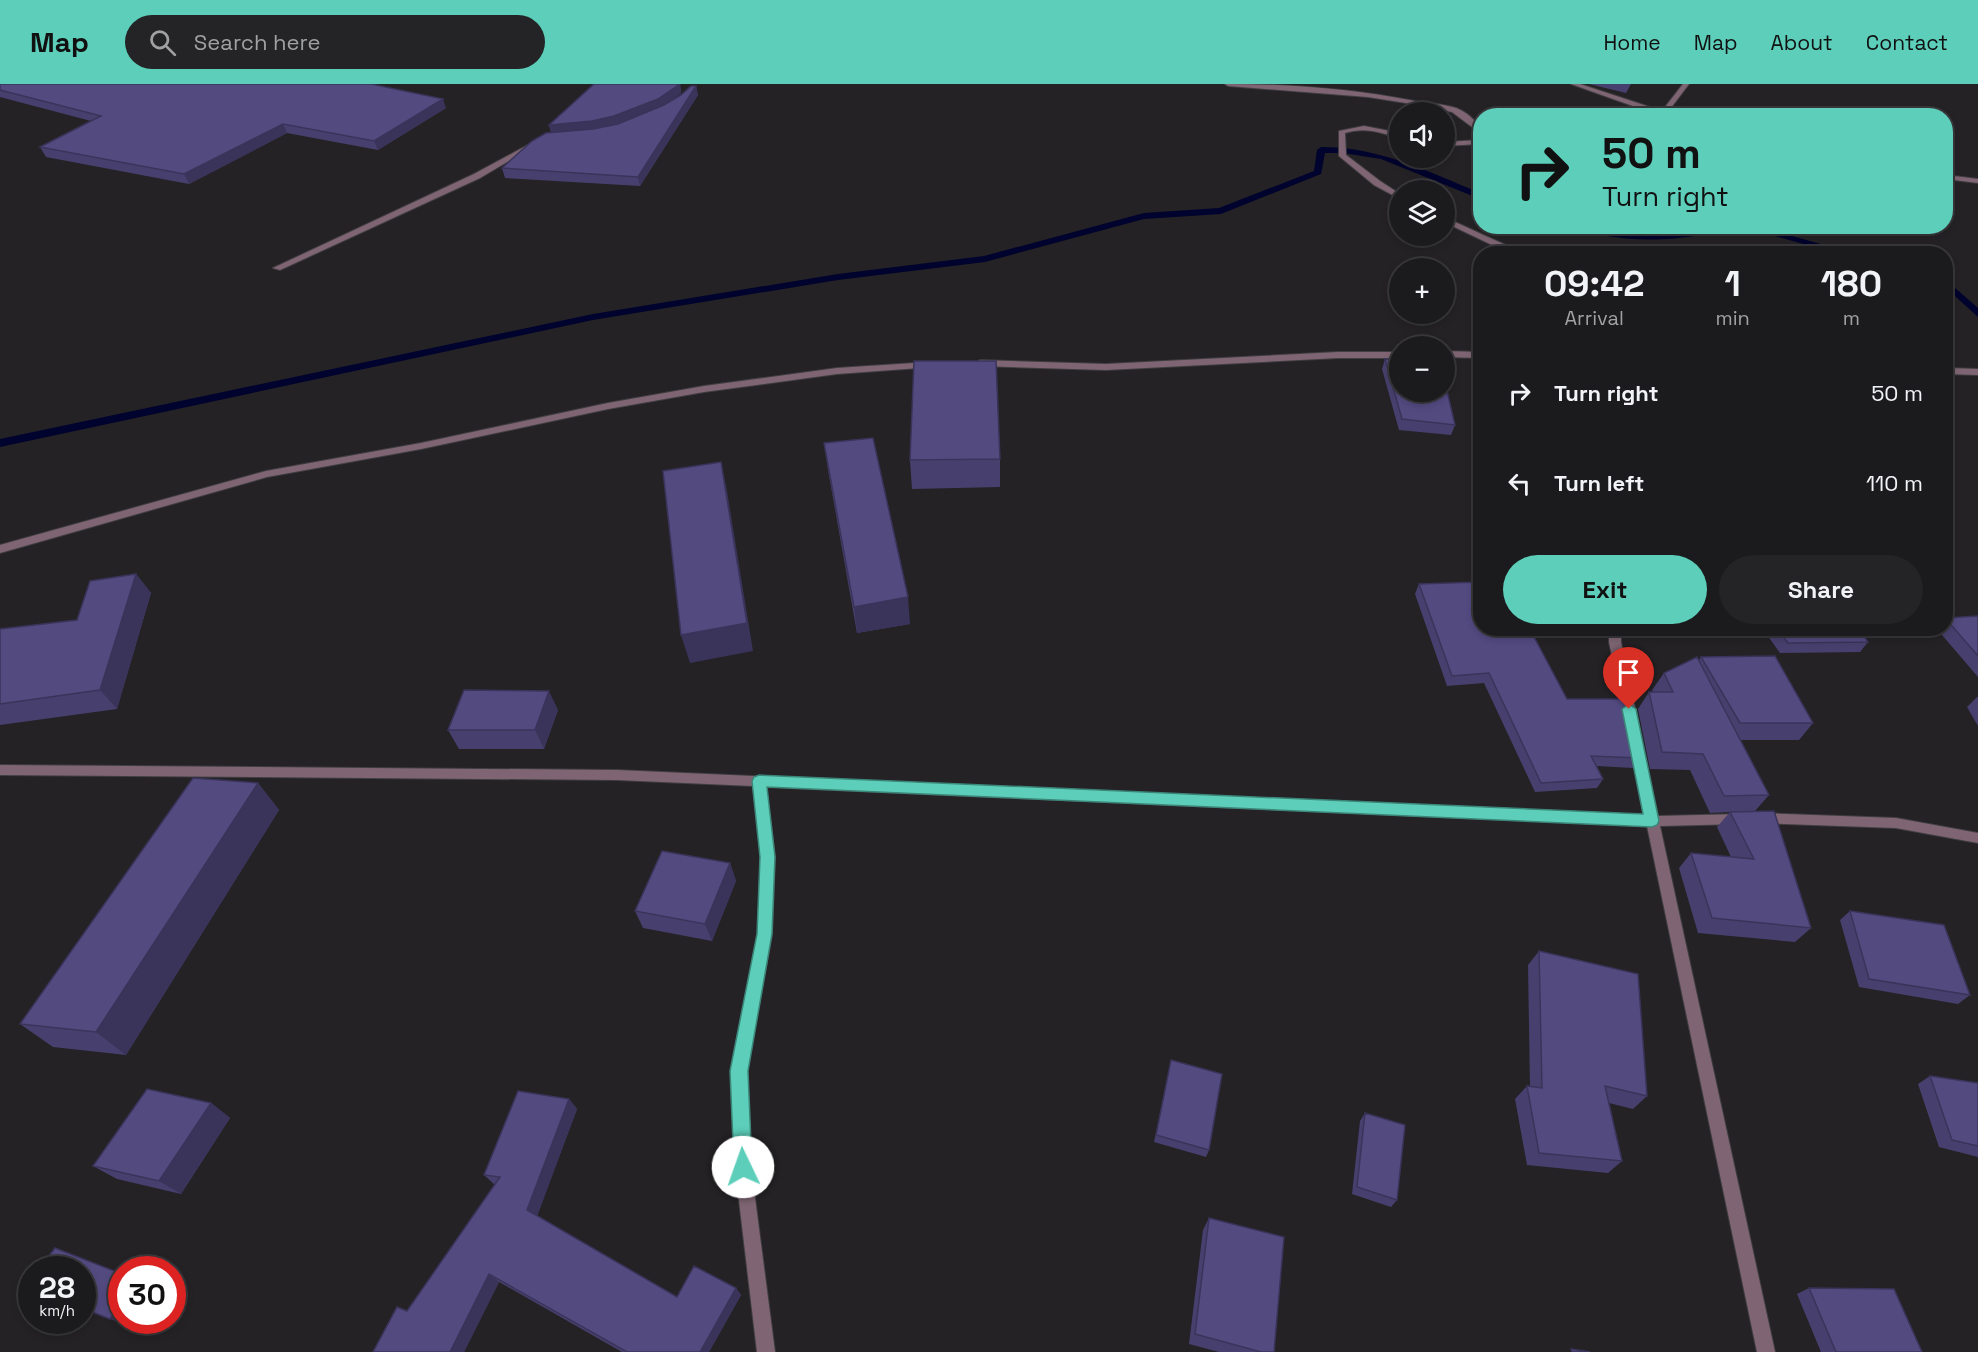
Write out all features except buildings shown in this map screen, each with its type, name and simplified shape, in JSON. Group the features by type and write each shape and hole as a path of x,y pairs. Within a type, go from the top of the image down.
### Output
{"street":[{"path":"1228,84 1368,95 1454,110 1473,122"},
{"path":"1574,84 1644,108"},
{"path":"1670,108 1686,84"},
{"path":"1389,132 1379,128 1354,127 1341,132 1343,156 1389,190"},
{"path":"277,268 477,176 546,138"},
{"path":"1455,143 1473,142"},
{"path":"1953,178 1978,181"},
{"path":"1455,224 1473,233"},
{"path":"1476,234 1501,246"},
{"path":"1455,354 1473,355"},
{"path":"971,363 1106,367 1338,355 1389,355"},
{"path":"0,549 266,474 421,446 608,406 704,388 826,372 937,365"},
{"path":"1953,371 1978,372"},
{"path":"1615,636 1652,821 1766,1352"},
{"path":"0,770 617,775 1652,821 1790,818 1896,823 1978,838"},
{"path":"759,781 768,857 765,934 739,1071 743,1167 766,1352"}],"waterway":[{"path":"0,443 593,317 838,277 985,259 1144,216 1221,211 1318,172 1321,150 1343,150 1384,157 1473,193"},
{"path":"1610,234 1668,237 1682,234"},
{"path":"1775,234 1820,246"},
{"path":"1953,290 1978,314"}],"route":[{"path":"743,1167 739,1071 765,934 768,857 759,781 1652,821 1629,709"}]}
